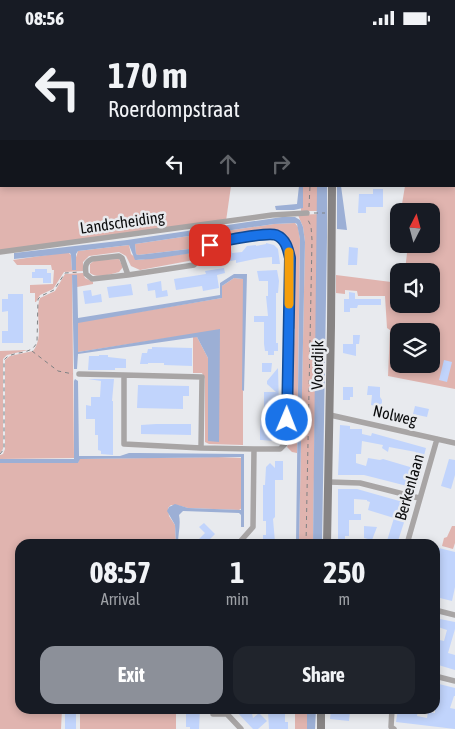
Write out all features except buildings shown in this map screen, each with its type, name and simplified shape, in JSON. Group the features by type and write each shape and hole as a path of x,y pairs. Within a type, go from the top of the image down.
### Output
{"street":[{"name":"Voordijk","path":"327,539 332,187"},
{"name":"Landscheiding","path":"0,252 272,215 307,213"},
{"path":"124,375 124,444 201,448 280,449 285,444 287,438 290,258 283,240 270,234 218,242 210,245 194,265 96,280 88,277 85,267 88,260 115,255 122,257 128,275"},
{"path":"79,374 202,377 201,448"},
{"name":"Nolweg","path":"330,415 455,443"},
{"name":"Berkenlaan","path":"408,539 438,439"},
{"path":"242,539 253,527 254,449"},
{"path":"329,482 360,483 419,498"},
{"path":"440,611 455,615"},
{"path":"440,677 455,681"},
{"path":"213,714 226,714 241,729"},
{"path":"320,729 321,714"},
{"path":"392,714 391,727 394,729"}],"path":[{"path":"306,539 312,240 311,226 307,213 310,205 310,187"},
{"path":"317,213 328,213"},
{"path":"0,454 4,449 4,360 7,356 32,350 37,342 38,299 54,290 65,273 86,272"},
{"path":"32,350 60,373 79,374"}],"shaded area":[{"path":"0,187 231,187 226,221 0,250"},
{"path":"303,187 317,187 318,211 301,211 301,208 303,208"},
{"path":"405,187 455,187 455,389 388,376 390,330 387,328 385,296 358,296 357,291 345,290 345,294 336,293 336,275 390,282 390,313 440,313 440,263 406,263 407,253 440,253 440,203 402,203"},
{"path":"318,214 313,539 299,539 305,242 303,227 298,215"},
{"path":"295,223 298,227 300,239 297,453 292,452 287,447 293,426 293,411 291,409 292,346 294,344 295,329 292,327 295,277 293,275 291,249 285,235 271,232 228,235 226,238 209,241 194,260 140,270 131,266 126,256 119,252 89,256 83,262 83,271 64,272 53,289 40,295 36,302 35,293 30,293 30,285 53,284 54,270 52,270 51,265 17,265 13,260 68,252 71,255 72,270 78,251 129,245 131,254 138,260 191,253 196,247 195,239 198,235 274,224"},
{"path":"189,236 192,245 189,249 136,254 135,244"},
{"path":"119,259 123,267 119,272 100,276 90,273 90,264 95,260"},
{"path":"83,273 85,278 93,282 93,284 77,287 77,275 72,275 74,458 0,459 0,455 3,454 5,449 5,360 10,356 33,351 39,332 38,304 40,298 55,291 65,274"},
{"path":"234,278 243,279 243,445 209,444 205,442 205,379 202,373 193,373 193,337 197,337 208,358 208,441 220,330 78,352 78,322 222,298 222,286"},
{"path":"28,350 7,355 3,359 3,449 0,453 0,351"},
{"path":"242,458 242,508 239,510 188,508 171,505 168,508 169,516 175,525 176,539 15,539 15,714 62,714 61,729 0,729 0,463 78,463 79,459"},
{"path":"452,526 455,526 453,549 442,546 444,538 447,537"},
{"path":"80,714 176,714 176,729 80,729"},
{"path":"295,714 307,714 307,729 295,729"}],"water":[{"path":"299,187 303,187 303,208 276,210 275,206 297,204"},
{"path":"317,187 327,187 322,539 313,539"},
{"path":"337,187 341,187 347,230 337,229"},
{"path":"282,217 295,217 300,220 305,242 299,539 296,539 300,239 297,224 274,224 198,235 195,237 196,247 193,253 152,259 135,260 129,245 78,251 76,254 76,270 72,270 70,253 14,259 14,253 127,240","holes":["189,236 192,245 189,249 138,255 136,254 135,244"]},
{"path":"234,274 247,274 244,391 242,390 243,279 234,278 222,286 222,298 78,323 78,352 220,329 219,442 208,441 208,358 197,337 78,354 77,369 74,369 72,275 77,275 78,318 220,295 220,283"},
{"path":"75,379 78,381 79,456 120,456 129,453 244,454 244,527 241,527 241,515 239,513 183,511 179,515 178,539 176,539 175,525 167,511 169,507 175,504 188,508 241,510 241,457 80,459 78,463 0,463 0,459 74,459"},
{"path":"307,714 316,714 315,729 307,729"}],"slow traffic":[{"path":"289,252 289,304"}],"route":[{"path":"210,245 218,242 270,234 279,237 286,244 290,258 287,420"}]}
